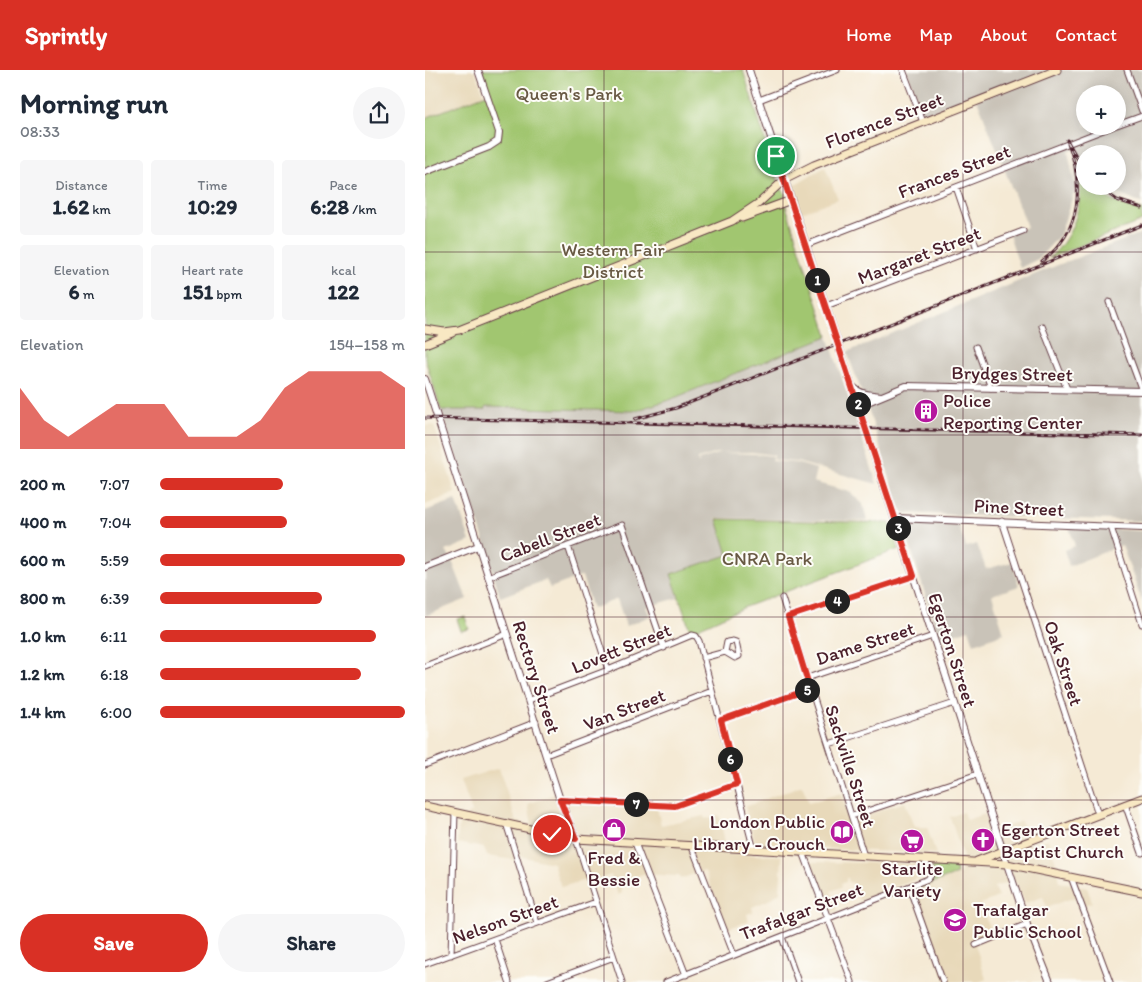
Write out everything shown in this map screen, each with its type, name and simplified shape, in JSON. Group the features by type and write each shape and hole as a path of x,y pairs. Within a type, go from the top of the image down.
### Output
{"main road":[{"name":"Florence Street","path":"425,329 444,332 459,330 732,221 759,203 784,180 814,165 1057,70"},
{"path":"732,221 791,200"},
{"path":"425,344 459,330"},
{"path":"974,862 1142,798"},
{"path":"425,806 576,839 1007,864 1142,892"}],"street":[{"path":"425,172 489,147 498,141 499,132 478,70"},
{"name":"Egerton Street","path":"749,70 1007,864 1027,924 1050,982"},
{"path":"759,100 837,70"},
{"path":"903,70 923,122"},
{"path":"1127,70 1142,111"},
{"name":"Frances Street","path":"1126,122 1142,116"},
{"name":"Frances Street","path":"806,244 1092,135"},
{"path":"956,187 977,249"},
{"name":"Margaret Street","path":"826,306 1023,231"},
{"path":"1109,302 1142,391"},
{"path":"1042,326 1067,389"},
{"path":"976,347 991,388"},
{"name":"Rectory Street","path":"425,379 560,800 576,839 623,982"},
{"path":"852,385 865,395 884,396"},
{"name":"Brydges Street","path":"859,406 906,386 1142,391"},
{"name":"Pine Street","path":"895,518 1142,528"},
{"name":"Oak Street","path":"1002,521 1097,814"},
{"name":"Cabell Street","path":"488,576 622,525 664,648"},
{"path":"1111,527 1142,624"},
{"path":"425,567 478,546"},
{"path":"568,546 608,670"},
{"path":"788,617 914,576"},
{"name":"Sackville Street","path":"782,598 863,856"},
{"path":"425,666 507,634"},
{"name":"Lovett Street","path":"529,700 664,648 692,635 696,636 699,641 703,658"},
{"name":"Dame Street","path":"807,678 933,636"},
{"path":"725,652 703,658 754,850"},
{"name":"Dame Street","path":"721,720 810,689"},
{"name":"Van Street","path":"546,755 712,691"},
{"path":"829,744 955,703"},
{"path":"425,765 536,722"},
{"path":"851,816 978,774"},
{"path":"560,800 675,806 737,784"},
{"path":"1125,804 1142,853"},
{"path":"451,955 455,812"},
{"path":"506,824 537,923"},
{"path":"635,843 686,974"},
{"path":"692,847 734,955"},
{"path":"803,852 852,982"},
{"name":"Trafalgar Street","path":"666,982 930,878 925,860"},
{"path":"1071,877 1110,982"},
{"path":"909,887 943,982"},
{"name":"Nelson Street","path":"425,964 596,902"},
{"path":"976,945 1027,924"},
{"path":"782,937 798,982"},
{"path":"495,939 509,982"},
{"path":"547,982 614,957"}],"shaded area":[{"path":"425,70 475,70 484,95 425,118"},
{"path":"907,70 1142,70 1142,203 1121,195 1126,195 1126,145 1076,145 1076,151 1074,148 1068,151 1075,189 1060,235 1038,259 1020,268 1009,234 1027,227 975,94 923,115"},
{"path":"825,167 838,199 799,213 792,186"},
{"path":"1142,233 1142,521 901,513 870,415 847,352 1058,265"},
{"path":"828,336 877,484 797,462 774,460 774,455 752,452 716,453 698,459 698,462 699,464 699,460 720,453 754,454 773,456 772,461 796,463 816,469 813,482 850,492 863,504 867,521 716,518 729,555 671,574 678,598 646,607 650,616 626,626 617,599 592,609 582,576 550,588 546,580 500,597 485,543 441,410 485,407 633,411 669,400"},
{"path":"434,425 455,493 425,505 425,426"},
{"path":"456,500 470,541 446,551 467,599 425,616 425,511"},
{"path":"903,523 958,523 966,547 977,544 986,569 1012,562 1019,586 992,595 1004,633 974,644 969,629 939,639"},
{"path":"1069,527 1142,531 1142,602 1122,545 1069,566 1064,550 1075,546"},
{"path":"499,768 516,821 532,825 528,804 555,794 558,806 568,803 657,808 661,825 704,816 705,819 719,815 725,842 725,854 782,856 780,892 771,899 752,907 753,912 747,914 749,921 727,929 705,871 681,879 679,876 642,874 620,883 622,893 618,895 611,875 561,887 553,863 519,856 515,860 487,856 484,848 457,843 460,819 472,812 461,780"},
{"path":"802,785 809,803 841,793 850,820 905,802 914,827 927,827 936,854 756,845 745,807"},
{"path":"963,812 966,820 985,814 992,832 1021,821 1029,845 1048,839 1059,871 1059,882 1087,887 1092,902 1083,905 1079,896 1047,907 1043,897 1025,903 1015,880 994,887 998,897 981,904 991,934 974,941 986,979 979,982 946,982 913,891 961,873 963,857 950,817"},
{"path":"811,862 917,864 921,877 859,901 852,882 849,883 848,878 846,878 846,882 841,883 842,887 831,891 838,911 830,914"}],"green space":[{"name":"Western Fair District","path":"482,70 743,70 781,190 785,193 784,200 828,336 669,400 633,411 486,407 484,410 441,410 425,359 425,118 489,93"},
{"path":"1080,195 1104,195 1118,203 1142,210 1142,221 1049,258 1066,239 1072,228"},
{"name":"CNRA Park","path":"717,519 890,523 899,549 745,607 700,627 691,633 671,574 728,555"},
{"path":"465,617 469,629 461,631 457,619"},
{"path":"932,866 955,867 957,874 913,890 913,888 932,880"}],"railway":[{"path":"1076,156 1067,140 1076,173"},
{"path":"1042,261 1056,249 1066,235 1072,221 1077,195"},
{"path":"1110,195 1117,200 1142,208"},
{"path":"635,419 676,408 1142,225"},
{"path":"425,418 1142,435"}],"place":[{"name":"Police Reporting Center","path":"926,411"},
{"name":"Fred & Bessie","path":"614,830"},
{"name":"London Public Library - Crouch","path":"842,832"},
{"name":"Egerton Street Baptist Church","path":"983,840"},
{"name":"Starlite Variety","path":"912,841"},
{"name":"Trafalgar Public School","path":"955,920"}],"route":[{"path":"552,834 576,839 560,800 675,806 737,784 721,720 810,689 788,617 914,576 776,156"}],"park label":[{"name":"Queen's Park","path":"569,93"}]}
